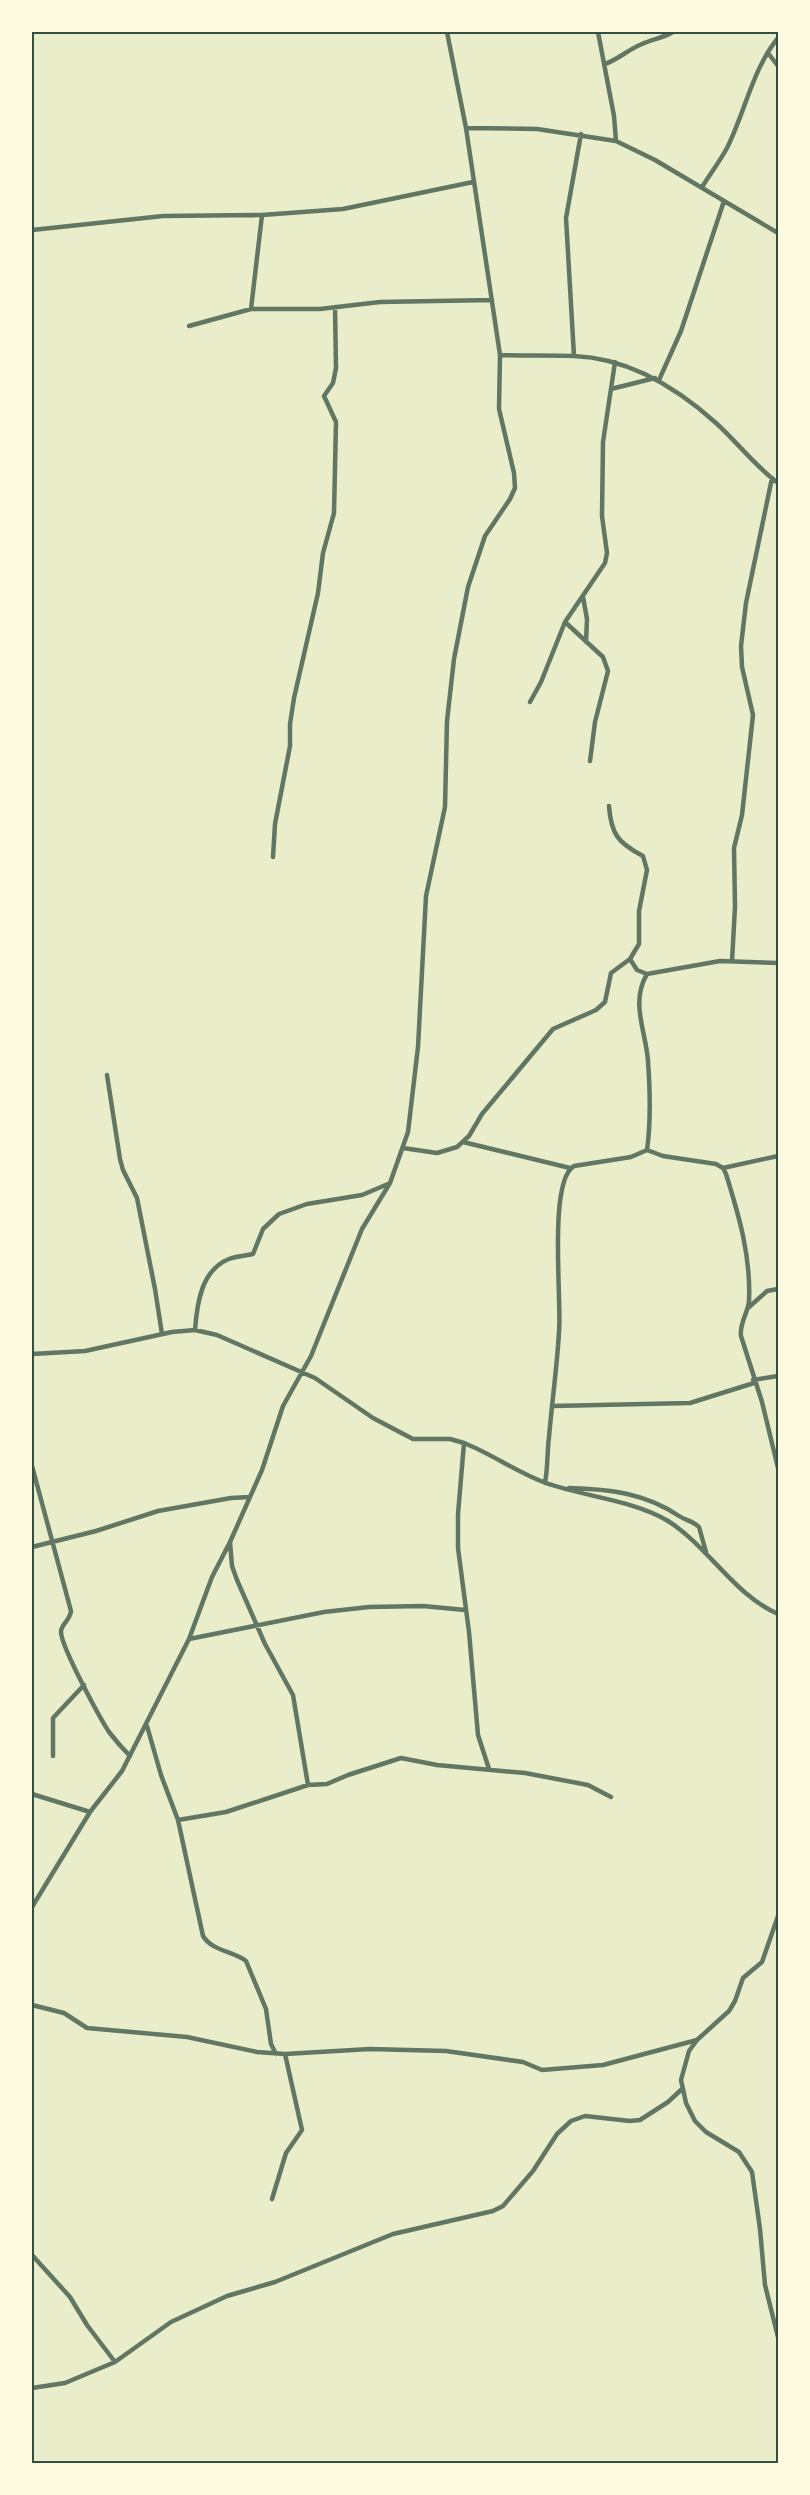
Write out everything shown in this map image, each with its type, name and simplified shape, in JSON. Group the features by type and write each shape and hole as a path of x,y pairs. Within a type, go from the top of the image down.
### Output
{"street":[{"path":"32,1907 90,1812 122,1771 147,1726 189,1639 212,1577 262,1470 283,1406 303,1372 362,1229 390,1183 408,1132 418,1047 426,896 445,807 447,722 454,659 468,587 485,536 510,500 514,488 514,473 499,408 500,355 492,300 466,128 447,32"},
{"path":"598,32 616,141"},
{"path":"605,64 642,44 673,32"},
{"path":"702,187 727,147 768,53 778,38"},
{"path":"768,53 778,66"},
{"path":"466,128 537,129 616,141 702,187 778,233"},
{"path":"574,356 566,218 581,134"},
{"path":"32,231 162,216 262,215 343,209 473,182"},
{"path":"657,379 681,331 723,201"},
{"path":"251,309 262,215"},
{"path":"189,326 251,309 320,309 380,302 492,300"},
{"path":"273,857 276,824 290,746 290,724 294,698 318,593 323,553 334,513 336,422 324,396 335,377 335,307"},
{"path":"500,355 574,356 615,362 657,379 709,417 778,483"},
{"path":"530,702 541,682 565,622 601,572 607,553 602,516 602,475 605,420 615,362"},
{"path":"611,389 657,379"},
{"path":"732,961 735,907 734,848 742,815 753,715 742,667 741,646 746,603 772,478"},
{"path":"583,597 586,642"},
{"path":"565,622 603,657 608,671 595,722 590,761"},
{"path":"403,1148 437,1153 449,1151 463,1142 482,1114 553,1029 596,1010 605,1002 611,973 630,959 639,944 639,911 647,864 642,856 627,848 614,834 609,806"},
{"path":"630,959 637,970 647,974 732,961 778,963"},
{"path":"647,974 640,989 639,999 649,1075 647,1150"},
{"path":"107,1075 120,1159 134,1190 142,1218 162,1334"},
{"path":"463,1142 516,1157 570,1168 586,1163 631,1157 647,1150 663,1156 716,1164 723,1168 778,1156"},
{"path":"545,1483 549,1465 549,1439 560,1329 558,1227 563,1184 570,1168"},
{"path":"723,1168 745,1242 748,1308 740,1331 762,1402 778,1468"},
{"path":"195,1330 197,1301 210,1275 228,1259 253,1254 263,1228 279,1214 307,1204 362,1195 390,1183"},
{"path":"748,1308 767,1291 778,1289"},
{"path":"32,1354 85,1351 162,1334 195,1330 217,1335 324,1383 373,1418 408,1437 419,1441 450,1439 464,1443 545,1483 631,1505 656,1514 679,1528 752,1599 778,1614"},
{"path":"553,1406 690,1404 778,1376"},
{"path":"464,1443 458,1514 458,1548 478,1735 489,1769"},
{"path":"32,1466 71,1611 70,1618 61,1632 71,1659 109,1731 130,1756"},
{"path":"563,1488 603,1489 659,1503 699,1527 707,1554"},
{"path":"32,1547 96,1531 158,1511 231,1498 250,1497"},
{"path":"230,1542 232,1566 256,1624 293,1695 308,1785"},
{"path":"189,1639 324,1612 383,1606 465,1610"},
{"path":"53,1755 53,1718 84,1684"},
{"path":"147,1726 161,1775 178,1820 203,1936 206,1941 241,1957 248,1964 266,2008 271,2044 276,2054"},
{"path":"178,1820 226,1812 308,1785 327,1784 348,1774 401,1758 588,1785 611,1797"},
{"path":"32,1794 90,1812"},
{"path":"778,1916 762,1962 743,1978 729,2011 697,2040 689,2051 682,2072 682,2089 695,2121 706,2132 739,2152 752,2172 766,2291 778,2337"},
{"path":"32,2005 64,2013 87,2028 187,2037 245,2050 276,2054 370,2049 446,2051 523,2062 539,2070 603,2065 697,2040"},
{"path":"272,2199 286,2153 302,2130 285,2054"},
{"path":"32,2388 65,2383 115,2362 171,2322 227,2296 275,2282 393,2234 494,2211 503,2206 520,2183 533,2171 557,2134 572,2121 585,2116 640,2120 668,2102 682,2089"},
{"path":"32,2255 70,2297 87,2325 115,2362"}]}
